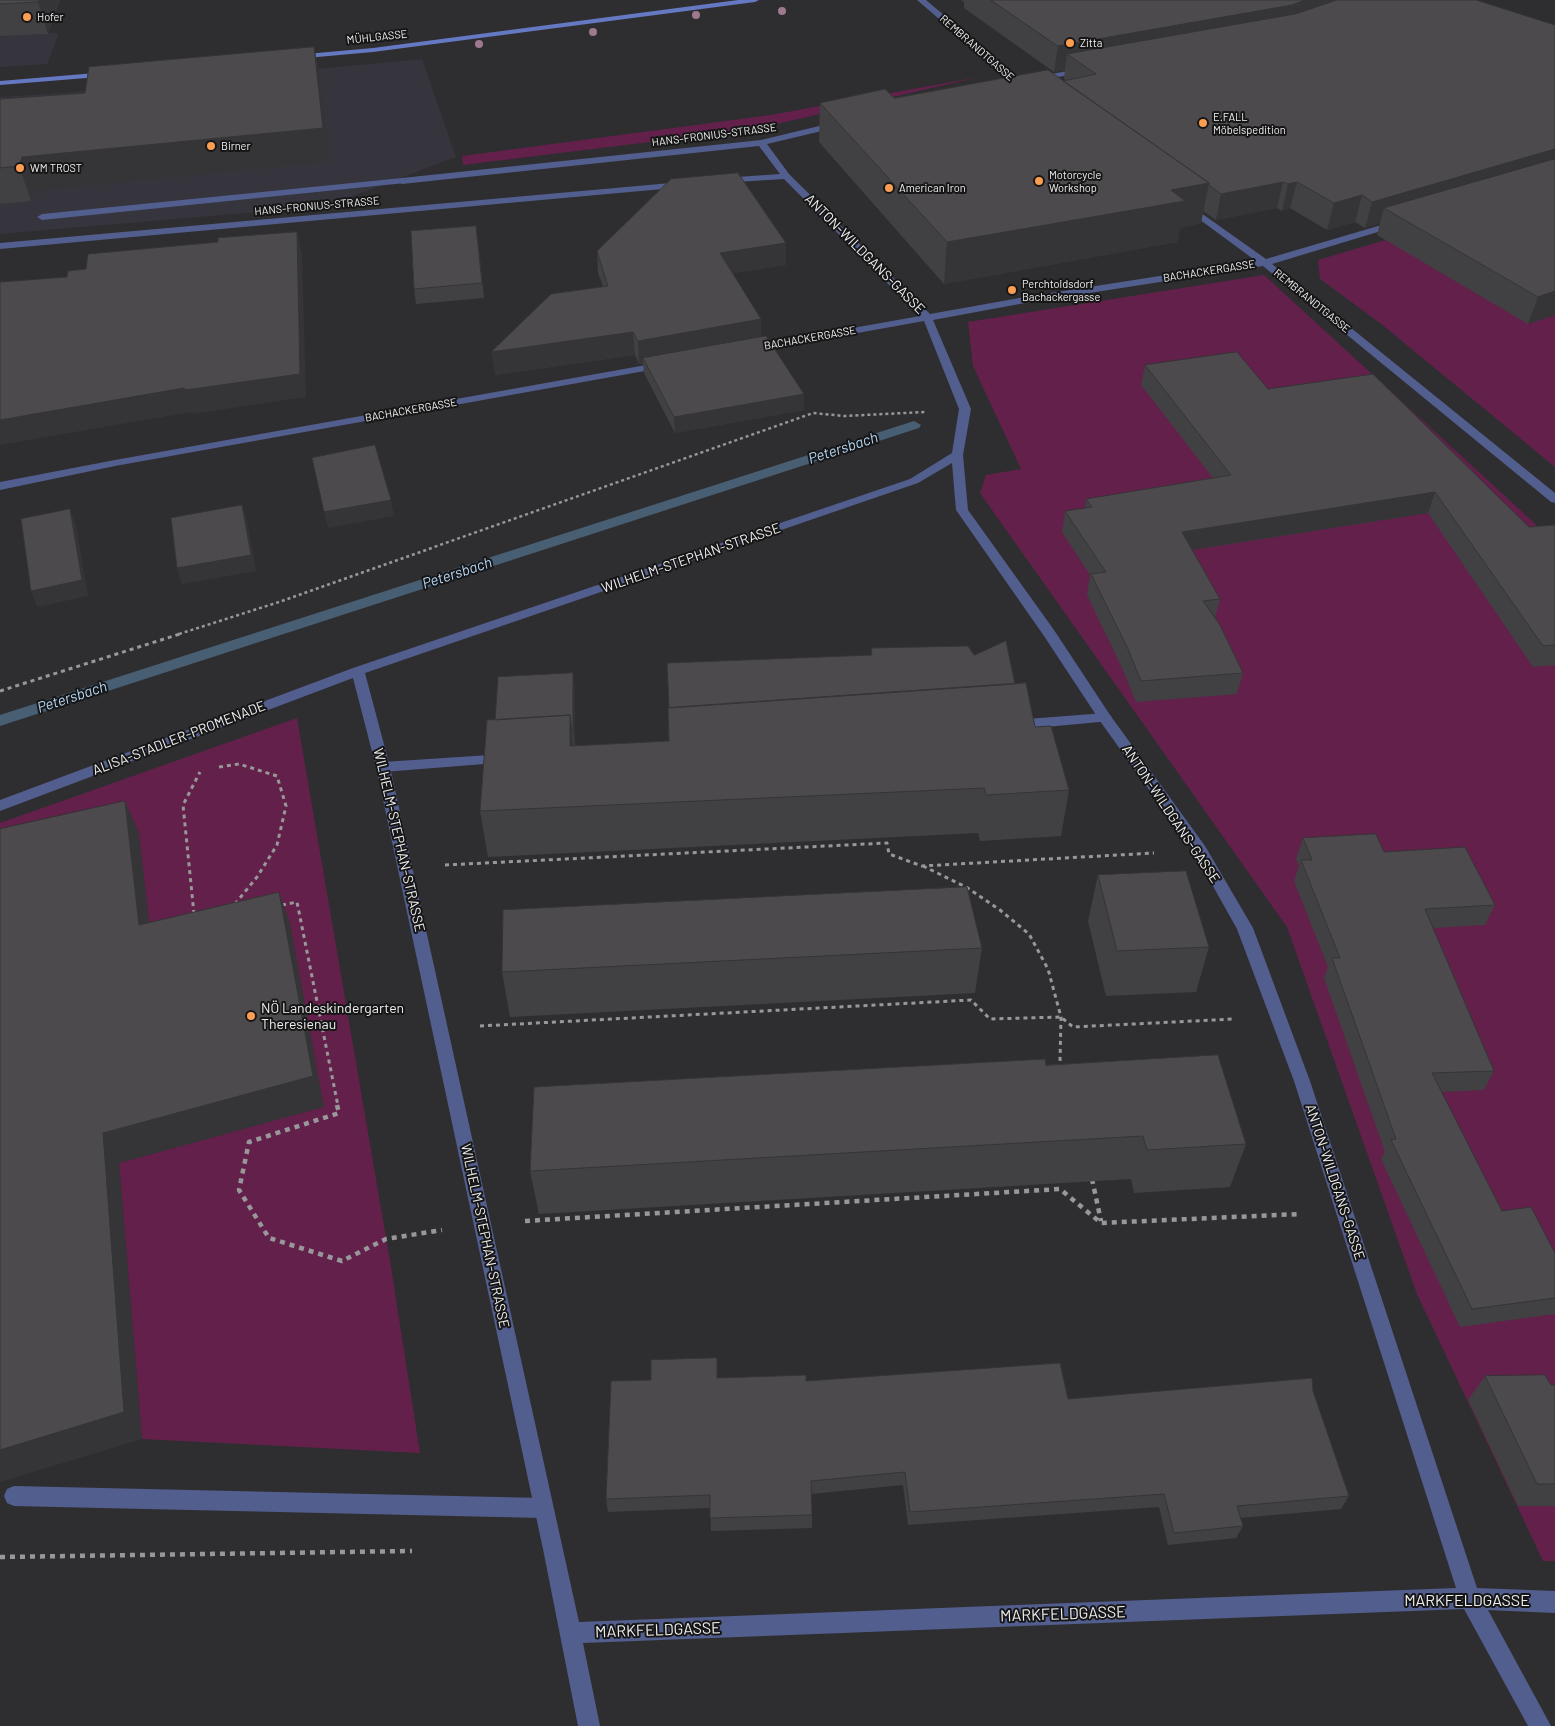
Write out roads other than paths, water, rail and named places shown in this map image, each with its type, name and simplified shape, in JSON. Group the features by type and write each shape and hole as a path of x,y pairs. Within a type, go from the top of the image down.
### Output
{"street":[{"name":"MÜHLGASSE","path":"287,58 374,50 754,0"},
{"name":"REMBRANDTGASSE","path":"921,0 1012,84 1033,94"},
{"path":"1012,84 1095,68"},
{"path":"0,83 114,73"},
{"name":"HANS-FRONIUS-STRASSE","path":"42,217 761,143 846,123"},
{"name":"ANTON-WILDGANS-GASSE","path":"761,143 786,176 927,317 965,409 957,455 962,510 1049,633 1105,718 1200,850 1245,928 1280,1017 1470,1598 1540,1726"},
{"path":"716,182 786,176"},
{"name":"HANS-FRONIUS-STRASSE","path":"0,246 696,184"},
{"name":"REMBRANDTGASSE","path":"1177,199 1265,262 1555,499"},
{"name":"BACHACKERGASSE","path":"741,350 927,317 1265,262 1405,221"},
{"name":"BACHACKERGASSE","path":"0,486 115,463 673,363"},
{"name":"WILHELM-STEPHAN-STRASSE","path":"589,1726 571,1633 405,866 383,767 358,671 914,481 957,455"},
{"name":"ALISA-STADLER-PROMENADE","path":"0,806 358,671"},
{"path":"996,726 1105,718"},
{"path":"383,767 522,758"},
{"path":"14,1496 544,1508"},
{"name":"MARKFELDGASSE","path":"571,1633 1470,1598 1555,1602"}],"waterway":[{"name":"Petersbach","path":"0,721 914,425"}],"place":[{"name":"Hofer","path":"27,17"},
{"name":"Zitta","path":"1070,43"},
{"name":"E.FALL Möbelspedition","path":"1203,123"},
{"name":"Birner","path":"211,146"},
{"name":"WM TROST","path":"20,168"},
{"name":"Motorcycle Workshop","path":"1039,181"},
{"name":"American Iron","path":"889,188"},
{"name":"Perchtoldsdorf Bachackergasse","path":"1012,290"},
{"name":"NÖ Landeskindergarten Theresienau","path":"251,1016"}]}
